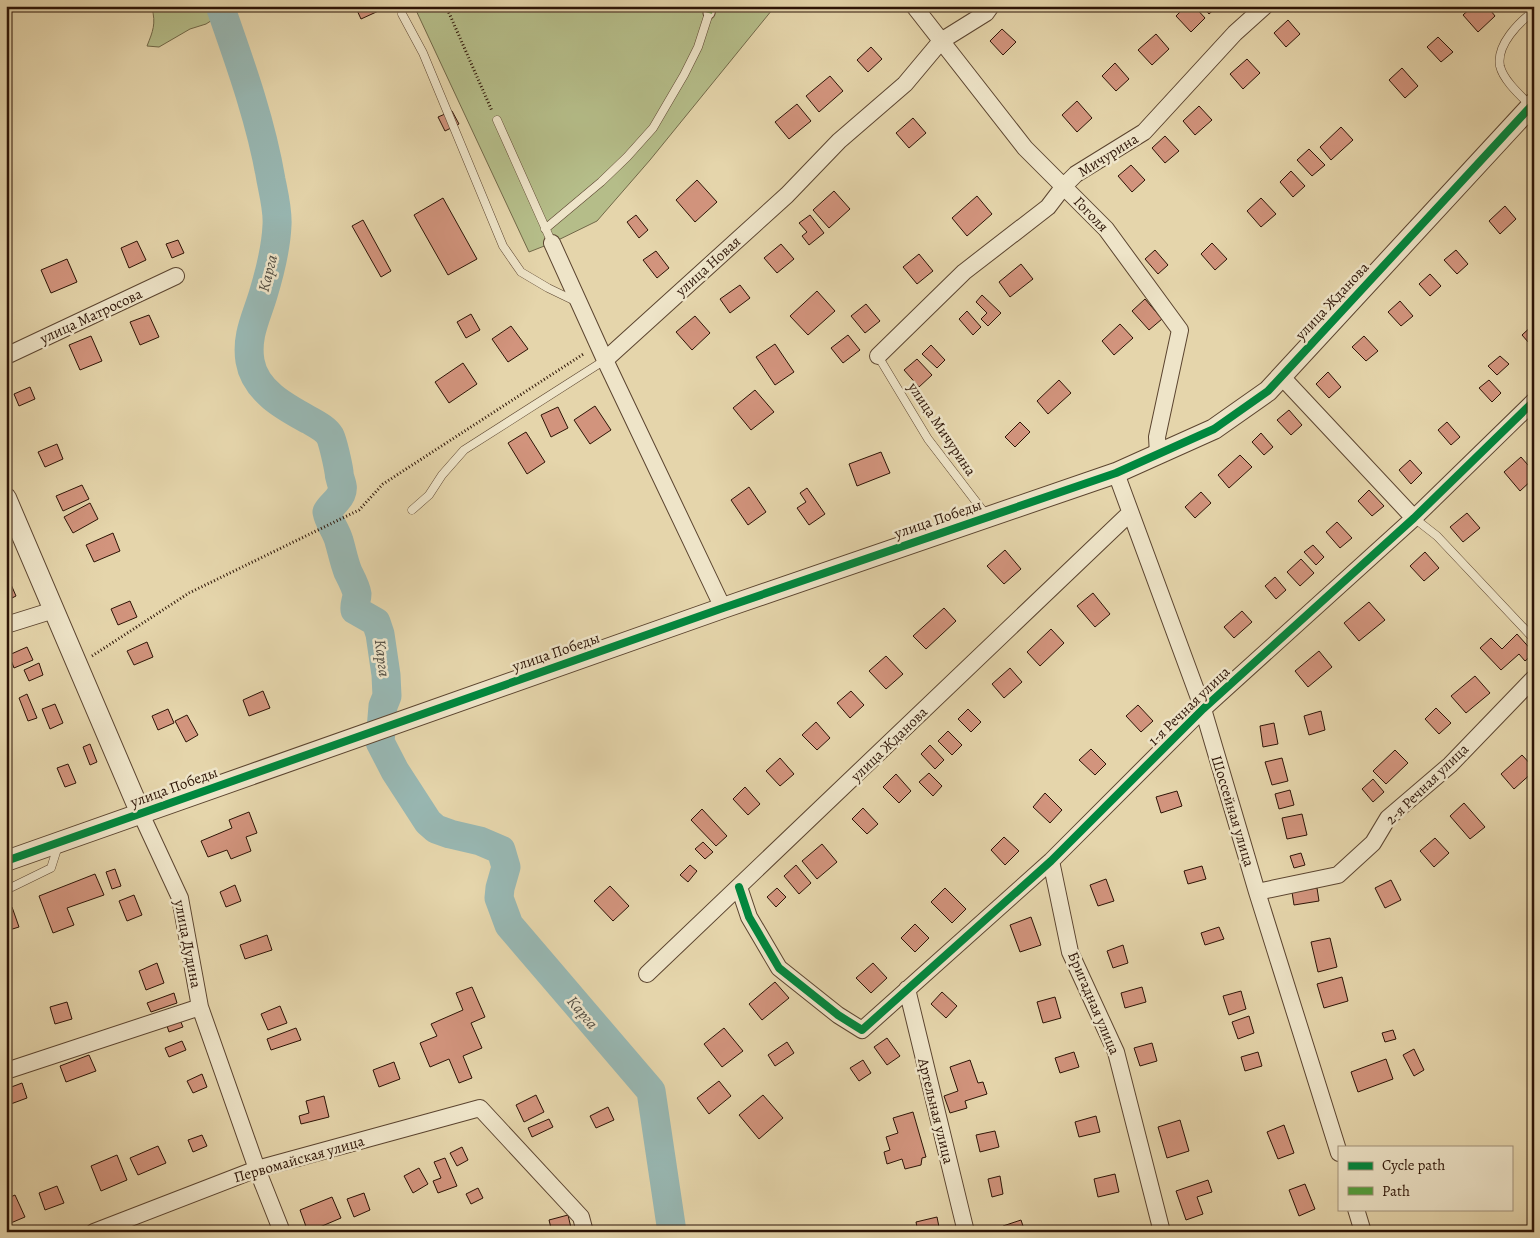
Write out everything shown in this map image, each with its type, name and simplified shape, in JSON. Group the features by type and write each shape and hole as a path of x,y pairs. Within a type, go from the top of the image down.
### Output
{"street":[{"name":"Гоголя","path":"914,6 1025,148 1106,229 1180,330 1157,437 1158,454"},
{"name":"улица Новая","path":"601,352 787,196 839,141 905,84 941,41 986,13 991,6"},
{"name":"Мичурина","path":"878,356 964,272 1048,207 1076,174 1144,132 1235,33 1265,6"},
{"name":"улица Жданова","path":"1116,473 1214,429 1268,391 1532,105"},
{"path":"549,236 601,352 723,608"},
{"name":"улица Матросова","path":"6,356 176,276"},
{"path":"1281,376 1414,518"},
{"name":"1-я Речная улица","path":"738,887 749,917 779,968 838,1015 862,1030 1051,861 1203,709 1414,518 1534,401"},
{"name":"улица Победы","path":"6,861 723,608 1116,473"},
{"name":"Шоссейная улица","path":"1116,473 1203,709 1257,892 1338,1150"},
{"name":"улица Дудина","path":"6,498 141,814 180,898 200,1006 257,1169 282,1232"},
{"name":"улица Жданова","path":"647,974 1130,513"},
{"path":"6,624 54,610"},
{"name":"2-я Речная улица","path":"1257,892 1338,876 1373,843 1388,818 1450,765 1534,678"},
{"name":"Бригадная улица","path":"1051,861 1070,952 1116,1052 1162,1232"},
{"name":"Артельная улица","path":"907,989 966,1232"},
{"path":"6,1071 200,1006"},
{"name":"Первомайская улица","path":"94,1232 257,1169 480,1108 581,1217 585,1232"},
{"path":"1356,1210 1363,1232"}],"lane":[{"path":"497,120 549,236 627,158 653,128 684,75 698,46 709,8"},
{"path":"1532,105 1510,83 1500,67 1500,54 1511,32 1534,11"},
{"path":"402,14 423,53 503,246 521,272 579,303"},
{"name":"улица Новая","path":"412,510 429,495 442,475 464,450 601,352"},
{"name":"улица Мичурина","path":"878,356 928,439 987,516"},
{"path":"1414,518 1437,536 1534,639"},
{"path":"6,890 51,868 60,842"}],"path":[{"path":"446,6 497,120"},
{"path":"78,665 189,592 360,510 383,484 601,352"}],"green space":[{"path":"141,6 252,6 243,11 228,10 206,24 190,29 159,47 147,46 154,19 152,8"},
{"path":"414,6 770,6 772,10 650,160 597,221 529,252"}],"building":[{"path":"355,6 385,6 385,8 361,19"},
{"path":"1186,6 1194,6 1205,18 1191,32 1176,16"},
{"path":"1202,6 1218,6 1209,14"},
{"path":"1473,6 1487,6 1495,16 1478,32 1463,15"},
{"path":"1288,20 1300,34 1286,47 1274,33"},
{"path":"1002,29 1016,42 1003,55 990,41"},
{"path":"1156,34 1169,49 1152,65 1138,50"},
{"path":"1438,37 1453,52 1441,62 1427,47"},
{"path":"871,47 882,59 868,72 857,60"},
{"path":"1247,59 1260,73 1243,89 1230,74"},
{"path":"1115,63 1129,79 1116,91 1102,76"},
{"path":"1402,68 1418,86 1405,98 1389,80"},
{"path":"830,76 843,91 819,112 806,96"},
{"path":"1077,101 1092,118 1077,132 1062,115"},
{"path":"797,104 811,121 789,139 775,122"},
{"path":"1199,106 1212,120 1195,135 1183,121"},
{"path":"452,111 459,124 445,131 438,117"},
{"path":"913,118 926,133 909,148 896,133"},
{"path":"1341,127 1353,140 1331,160 1320,147"},
{"path":"1165,136 1179,151 1165,163 1152,148"},
{"path":"1309,149 1325,165 1312,176 1297,160"},
{"path":"1131,165 1145,180 1132,192 1118,176"},
{"path":"1291,171 1305,186 1293,197 1280,182"},
{"path":"697,180 717,202 695,222 676,200"},
{"path":"834,191 850,209 829,228 813,210"},
{"path":"977,196 992,214 967,236 952,218"},
{"path":"443,198 477,259 448,275 414,215"},
{"path":"1261,198 1276,214 1261,227 1247,211"},
{"path":"1505,206 1516,219 1500,234 1489,221"},
{"path":"636,215 648,230 639,238 627,222"},
{"path":"810,215 824,233 809,245 802,236 807,232 799,223"},
{"path":"363,220 391,271 381,277 352,226"},
{"path":"178,240 184,253 172,258 166,244"},
{"path":"137,241 146,260 129,268 121,248"},
{"path":"1212,243 1227,259 1215,270 1201,254"},
{"path":"781,244 794,259 777,273 764,258"},
{"path":"1155,250 1168,265 1158,274 1145,259"},
{"path":"1456,250 1468,264 1457,274 1444,260"},
{"path":"656,251 669,268 657,278 643,260"},
{"path":"919,254 933,271 917,284 903,267"},
{"path":"67,259 77,282 51,293 41,270"},
{"path":"1021,264 1033,279 1010,297 999,282"},
{"path":"1430,274 1441,286 1430,296 1419,284"},
{"path":"740,285 750,298 730,313 720,299"},
{"path":"817,291 835,311 808,335 790,316"},
{"path":"982,295 1001,313 988,326 981,319 987,313 976,302"},
{"path":"1145,299 1162,319 1149,330 1132,311"},
{"path":"1400,301 1413,316 1401,326 1388,312"},
{"path":"866,304 880,321 865,333 851,316"},
{"path":"967,311 981,327 973,335 959,319"},
{"path":"471,314 480,330 466,338 457,322"},
{"path":"149,315 159,337 140,345 130,322"},
{"path":"695,316 710,333 692,350 676,332"},
{"path":"1120,324 1133,338 1114,355 1102,341"},
{"path":"1534,324 1534,339 1529,343 1522,335"},
{"path":"511,326 528,349 508,362 492,339"},
{"path":"848,335 860,350 843,363 831,348"},
{"path":"91,336 102,361 80,370 69,345"},
{"path":"1364,336 1378,351 1366,361 1352,347"},
{"path":"775,344 794,372 775,385 756,357"},
{"path":"931,345 945,360 937,368 922,354"},
{"path":"1500,356 1509,364 1497,375 1488,366"},
{"path":"917,359 932,375 919,387 904,370"},
{"path":"463,363 477,384 449,403 435,382"},
{"path":"1328,372 1341,387 1329,398 1316,384"},
{"path":"1059,380 1071,393 1048,414 1037,401"},
{"path":"1489,380 1501,393 1492,402 1479,388"},
{"path":"30,387 35,399 19,406 14,394"},
{"path":"755,390 774,412 751,430 733,408"},
{"path":"595,406 611,430 590,444 574,420"},
{"path":"558,407 568,428 551,437 541,415"},
{"path":"1289,410 1302,425 1291,435 1277,420"},
{"path":"1020,422 1030,432 1015,447 1005,437"},
{"path":"1447,422 1460,437 1451,445 1438,430"},
{"path":"526,432 545,462 527,474 508,443"},
{"path":"1261,433 1273,447 1264,455 1252,442"},
{"path":"57,444 63,459 45,467 38,452"},
{"path":"881,452 890,473 857,486 849,464"},
{"path":"1240,455 1252,467 1229,488 1218,475"},
{"path":"1521,457 1534,472 1534,478 1520,491 1504,472"},
{"path":"1410,460 1422,473 1411,484 1399,470"},
{"path":"82,485 89,499 63,511 56,496"},
{"path":"749,487 766,512 748,525 731,500"},
{"path":"807,488 825,514 809,525 797,508 806,502 800,493"},
{"path":"1369,490 1384,506 1372,516 1358,501"},
{"path":"1201,492 1211,503 1195,518 1185,507"},
{"path":"90,503 98,519 73,533 64,517"},
{"path":"1467,513 1480,528 1463,542 1450,527"},
{"path":"1337,522 1352,538 1340,548 1326,532"},
{"path":"113,533 120,551 94,562 86,545"},
{"path":"1313,545 1324,557 1316,565 1304,552"},
{"path":"1005,550 1021,569 1004,584 987,566"},
{"path":"1425,552 1439,568 1424,581 1410,566"},
{"path":"1301,559 1314,573 1300,586 1287,572"},
{"path":"6,573 16,596 6,601"},
{"path":"1275,577 1286,590 1276,599 1265,586"},
{"path":"1093,593 1110,614 1095,627 1077,606"},
{"path":"130,601 137,617 118,625 111,609"},
{"path":"1369,602 1385,620 1359,641 1344,623"},
{"path":"944,608 956,621 926,649 913,636"},
{"path":"1242,611 1252,622 1234,638 1224,627"},
{"path":"1051,629 1064,643 1040,666 1027,652"},
{"path":"1517,634 1534,653 1525,661 1519,654 1501,670 1480,648 1491,638 1502,649"},
{"path":"147,642 153,657 134,665 127,651"},
{"path":"27,647 33,660 14,668 9,655"},
{"path":"1319,651 1332,667 1308,687 1295,671"},
{"path":"886,656 903,674 886,689 869,671"},
{"path":"39,663 43,675 29,681 24,670"},
{"path":"1010,668 1022,682 1004,698 992,684"},
{"path":"1475,676 1490,693 1466,713 1451,696"},
{"path":"263,691 270,708 249,716 243,700"},
{"path":"851,691 864,705 850,718 837,703"},
{"path":"27,694 37,718 28,721 19,698"},
{"path":"55,704 63,723 50,729 42,709"},
{"path":"1138,705 1153,721 1141,732 1126,716"},
{"path":"1436,708 1451,723 1439,734 1425,719"},
{"path":"168,709 174,723 158,730 152,716"},
{"path":"968,709 981,722 971,732 958,719"},
{"path":"1321,711 1325,730 1309,735 1304,716"},
{"path":"187,715 198,735 186,742 175,721"},
{"path":"816,722 830,738 817,750 802,735"},
{"path":"1274,723 1278,744 1263,747 1260,726"},
{"path":"948,731 962,745 952,755 938,741"},
{"path":"90,744 97,762 90,765 83,747"},
{"path":"930,745 944,760 935,769 921,754"},
{"path":"1091,749 1106,764 1095,775 1079,760"},
{"path":"1395,750 1408,763 1386,784 1373,771"},
{"path":"1522,755 1534,768 1534,771 1514,789 1501,774"},
{"path":"780,758 794,774 780,786 766,771"},
{"path":"1282,758 1288,781 1272,785 1265,762"},
{"path":"68,764 76,783 65,787 57,768"},
{"path":"929,773 942,786 933,796 919,782"},
{"path":"896,774 911,791 899,803 883,787"},
{"path":"1373,779 1384,792 1373,802 1362,789"},
{"path":"745,787 760,804 748,815 733,799"},
{"path":"1290,790 1294,805 1279,809 1275,794"},
{"path":"1177,791 1182,806 1161,813 1156,797"},
{"path":"1045,793 1062,810 1050,823 1033,807"},
{"path":"1464,803 1485,827 1470,839 1450,816"},
{"path":"863,808 878,824 867,834 852,819"},
{"path":"702,809 727,836 716,846 691,820"},
{"path":"249,812 257,833 246,837 251,851 231,859 227,850 208,857 201,841 232,828 229,820"},
{"path":"1302,814 1307,835 1287,839 1282,818"},
{"path":"1004,837 1019,851 1005,865 991,850"},
{"path":"1435,838 1449,853 1434,867 1420,851"},
{"path":"703,842 713,852 705,859 695,849"},
{"path":"822,844 837,862 817,879 802,861"},
{"path":"1301,853 1305,865 1294,868 1290,856"},
{"path":"690,865 697,871 688,882 680,875"},
{"path":"796,865 811,883 799,894 784,876"},
{"path":"1202,866 1206,879 1188,884 1184,871"},
{"path":"115,869 121,886 112,889 106,872"},
{"path":"95,874 104,895 67,908 74,925 53,933 39,896"},
{"path":"1106,879 1114,901 1098,906 1090,885"},
{"path":"1391,880 1401,900 1385,908 1375,888"},
{"path":"235,885 241,901 226,907 220,892"},
{"path":"610,886 629,906 613,921 594,901"},
{"path":"777,888 786,897 776,907 767,897"},
{"path":"945,888 966,909 952,923 931,902"},
{"path":"1317,888 1319,901 1294,905 1292,892"},
{"path":"134,895 142,915 127,921 119,901"},
{"path":"12,907 19,927 6,931 6,909"},
{"path":"1031,917 1041,945 1020,952 1010,925"},
{"path":"915,924 929,938 915,952 901,938"},
{"path":"1219,927 1224,939 1205,945 1201,933"},
{"path":"267,935 272,950 245,959 240,945"},
{"path":"1330,938 1337,967 1318,972 1311,942"},
{"path":"1123,945 1128,963 1113,968 1107,951"},
{"path":"157,963 164,983 146,990 139,971"},
{"path":"873,963 887,978 871,993 856,978"},
{"path":"1342,977 1348,1001 1324,1008 1317,984"},
{"path":"775,982 789,998 762,1020 749,1004"},
{"path":"472,987 485,1017 471,1023 482,1048 463,1056 472,1078 459,1083 449,1059 430,1067 420,1043 437,1036 431,1024 463,1010 456,993"},
{"path":"1142,987 1146,1002 1125,1008 1121,993"},
{"path":"1241,991 1246,1009 1229,1015 1223,996"},
{"path":"942,992 957,1006 946,1018 931,1004"},
{"path":"174,993 177,1003 151,1012 147,1003"},
{"path":"1055,997 1061,1018 1043,1023 1037,1002"},
{"path":"67,1002 72,1019 55,1024 50,1007"},
{"path":"280,1006 287,1023 268,1030 261,1014"},
{"path":"1249,1016 1254,1033 1238,1039 1232,1022"},
{"path":"180,1020 183,1027 169,1032 167,1026"},
{"path":"296,1028 301,1040 271,1050 267,1039"},
{"path":"724,1028 743,1051 722,1067 704,1044"},
{"path":"1393,1030 1396,1039 1385,1042 1382,1033"},
{"path":"887,1038 900,1056 887,1065 874,1047"},
{"path":"182,1041 186,1050 169,1057 165,1048"},
{"path":"787,1042 794,1053 775,1066 768,1055"},
{"path":"1152,1043 1157,1061 1140,1066 1134,1048"},
{"path":"1414,1049 1424,1070 1414,1076 1403,1055"},
{"path":"1074,1052 1079,1067 1060,1073 1055,1058"},
{"path":"1258,1052 1262,1066 1245,1071 1241,1057"},
{"path":"89,1055 96,1071 66,1082 60,1066"},
{"path":"1386,1059 1393,1079 1358,1092 1351,1072"},
{"path":"863,1060 871,1073 859,1081 850,1068"},
{"path":"970,1060 978,1083 983,1082 987,1094 965,1101 967,1108 950,1113 944,1096 958,1091 950,1067"},
{"path":"394,1062 400,1079 379,1087 373,1070"},
{"path":"202,1074 207,1087 193,1093 187,1081"},
{"path":"719,1081 731,1096 709,1114 697,1098"},
{"path":"22,1083 27,1098 8,1105 6,1089"},
{"path":"536,1095 544,1112 524,1122 516,1105"},
{"path":"763,1095 783,1118 759,1139 739,1115"},
{"path":"324,1096 329,1117 301,1124 299,1116 309,1113 306,1101"},
{"path":"608,1107 614,1120 596,1128 590,1116"},
{"path":"913,1112 926,1157 922,1158 921,1165 905,1169 902,1159 887,1164 884,1152 890,1150 886,1137 898,1133 893,1118"},
{"path":"1096,1116 1100,1132 1079,1137 1075,1122"},
{"path":"549,1119 553,1127 532,1137 528,1128"},
{"path":"1180,1120 1189,1151 1167,1158 1158,1127"},
{"path":"1284,1125 1294,1153 1278,1159 1267,1132"},
{"path":"995,1131 999,1147 980,1152 976,1135"},
{"path":"202,1135 207,1146 193,1152 188,1140"},
{"path":"158,1146 166,1163 138,1175 130,1158"},
{"path":"462,1147 468,1160 457,1166 450,1153"},
{"path":"117,1155 127,1180 101,1191 91,1166"},
{"path":"445,1158 457,1186 438,1193 433,1181 441,1178 434,1162"},
{"path":"419,1168 428,1184 413,1193 404,1176"},
{"path":"1115,1174 1119,1192 1098,1197 1094,1179"},
{"path":"1000,1176 1003,1194 992,1197 988,1179"},
{"path":"1208,1180 1212,1192 1197,1197 1203,1214 1186,1220 1176,1191"},
{"path":"1305,1184 1315,1209 1299,1216 1289,1190"},
{"path":"57,1186 64,1203 45,1210 39,1193"},
{"path":"478,1188 483,1198 471,1204 466,1194"},
{"path":"364,1193 370,1210 354,1217 347,1199"},
{"path":"15,1195 25,1217 6,1225 6,1199"},
{"path":"332,1197 341,1218 308,1232 300,1210"},
{"path":"568,1215 572,1232 552,1232 549,1220"},
{"path":"937,1217 940,1232 918,1232 916,1222"},
{"path":"1021,1220 1025,1232 1005,1232 1003,1226"}],"waterway":[{"name":"Карга","path":"220,6 256,114 267,158 277,214 272,260 249,343 250,361 258,381 272,397 290,410 318,425 328,433 331,439 337,459 342,491 327,512 328,516 338,537 347,568 355,586 357,596 355,610 376,622 380,634 387,696 383,706 380,742 395,771 428,822 436,829 480,841 501,850 506,867 499,898 509,925 651,1091 672,1232"}],"marked path":[{"path":"709,13 711,6"}],"cycle path":[{"path":"6,861 723,608 1116,473 1214,429 1268,391 1534,103"},
{"path":"739,887 749,917 779,968 838,1015 862,1030 1051,861 1203,709 1414,518 1534,401"}]}
